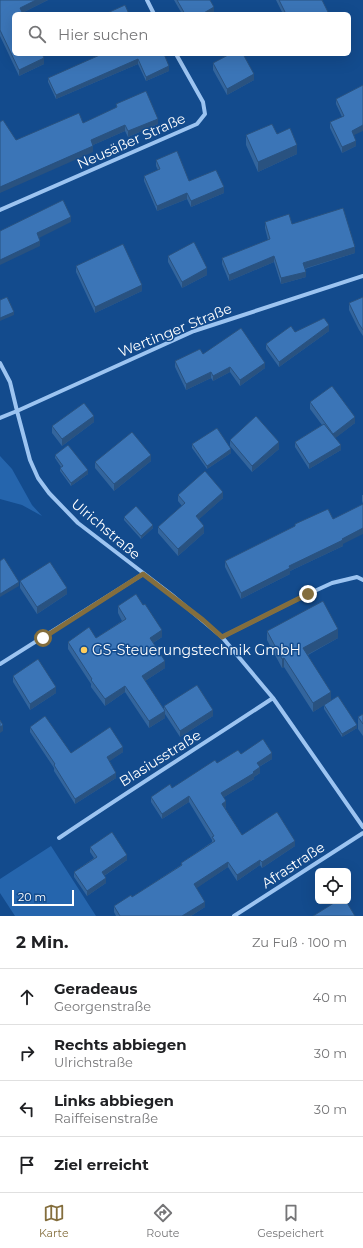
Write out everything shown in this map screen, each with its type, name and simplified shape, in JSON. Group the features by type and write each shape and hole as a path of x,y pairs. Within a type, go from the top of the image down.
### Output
{"street":[{"path":"146,0 153,12"},
{"name":"Neusäßer Straße","path":"0,210 197,124 205,114 203,102 177,56"},
{"name":"Wertinger Straße","path":"0,418 194,331 363,276"},
{"name":"Ulrichstraße","path":"0,363 10,382 30,460 38,478 49,493 78,522 184,605 222,637 274,698 363,827"},
{"path":"0,664 143,574"},
{"path":"222,637 332,583 357,577 363,580"},
{"name":"Blasiusstraße","path":"59,838 134,787 274,698"},
{"name":"Afrastraße","path":"234,916 363,833"}],"shaded area":[{"path":"0,456 12,469 32,505 42,516 22,505 0,499"},
{"path":"51,846 96,916 15,916 0,893 0,879"}],"building":[{"path":"0,0 36,0 20,8 22,12 12,12 12,55 0,30"},
{"path":"177,0 210,0 214,7 205,12 184,12"},
{"path":"279,0 322,0 328,12 285,12"},
{"path":"125,5 128,12 109,12"},
{"path":"12,56 43,56 44,58 19,70"},
{"path":"98,56 165,56 169,66 146,77 138,59 56,95 48,78"},
{"path":"226,56 244,56 254,74 227,89 213,63"},
{"path":"363,85 363,125 352,131 356,141 342,147 330,122 344,116 336,99"},
{"path":"146,91 158,119 128,131 125,125 91,140 93,146 0,187 0,122 3,120 16,140 79,113 83,123 117,107 116,104"},
{"path":"272,124 277,134 290,128 297,145 258,162 246,135"},
{"path":"177,151 189,181 216,170 224,187 191,201 187,193 157,206 144,176 160,169 156,160"},
{"path":"63,200 71,217 37,233 40,241 0,260 0,231"},
{"path":"343,208 355,247 303,263 306,272 281,278 274,256 229,275 222,258 270,239 265,222 289,214 292,224"},
{"path":"194,242 207,268 182,282 168,256"},
{"path":"123,244 142,285 95,307 76,266"},
{"path":"7,297 14,312 0,318 0,300"},
{"path":"363,297 363,330 349,303"},
{"path":"324,318 329,325 279,362 266,344 291,326 295,332"},
{"path":"241,328 265,363 240,380 230,367 213,376 211,372 186,384 175,361 200,349 203,354"},
{"path":"332,386 355,417 333,434 310,402"},
{"path":"84,403 94,416 62,439 52,426"},
{"path":"256,416 279,442 252,466 230,440"},
{"path":"324,424 341,445 309,464 295,442"},
{"path":"217,428 231,449 207,466 192,444"},
{"path":"132,432 151,455 114,484 95,462"},
{"path":"68,445 88,470 71,483 60,468 63,466 55,455"},
{"path":"205,471 223,492 196,516 204,526 178,549 158,527 185,503 178,495"},
{"path":"363,504 363,528 342,539 343,540 289,566 290,568 241,593 225,561 295,526 295,524 328,509 333,519"},
{"path":"136,506 153,525 141,536 124,517"},
{"path":"4,558 19,582 0,594 0,561"},
{"path":"50,562 67,588 37,607 20,581"},
{"path":"136,594 143,605 145,604 162,630 150,638 165,661 142,676 165,711 149,721 125,686 105,699 91,680 92,679 68,642 89,627 96,638 126,619 118,606"},
{"path":"323,601 338,629 303,648 331,692 313,703 284,658 282,659 267,631"},
{"path":"38,659 56,687 30,704 13,676"},
{"path":"197,685 213,710 180,731 164,706"},
{"path":"338,696 357,725 342,734 324,705"},
{"path":"363,714 363,724 358,717"},
{"path":"45,716 71,753 110,727 123,747 107,757 116,773 75,799 54,765 55,764 30,727"},
{"path":"0,720 3,725 0,727"},
{"path":"263,739 272,753 257,763 260,767 253,772 254,773 221,793 226,801 222,804 242,835 277,812 295,841 262,862 260,860 237,875 228,862 194,884 205,902 182,916 120,916 114,906 131,895 132,897 182,865 181,863 215,841 212,837 214,836 189,796 162,814 151,797 170,784 172,788 215,760 217,763 238,750 241,754"},
{"path":"112,832 127,855 102,872 106,878 87,891 74,872 97,857 90,847"},
{"path":"332,904 348,904 355,916 313,916"}],"place":[{"name":"GS-Steuerungstechnik GmbH","path":"84,650"}],"route":[{"path":"43,638 143,574 172,595 222,637 308,594"}]}
